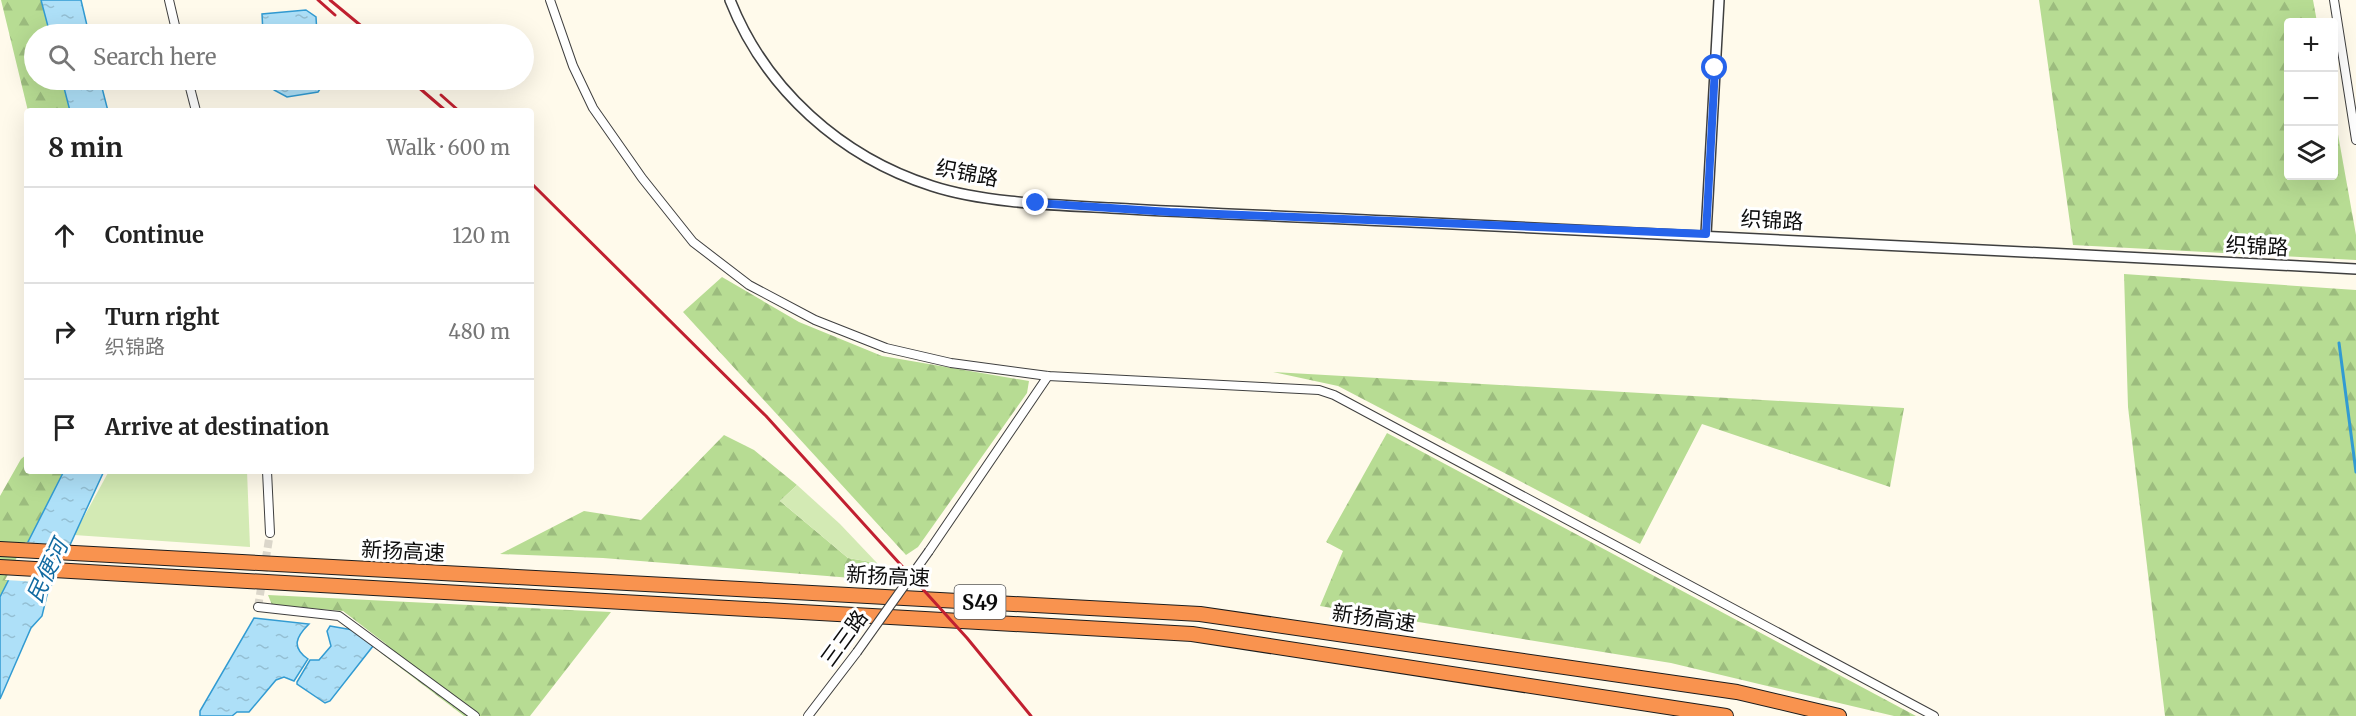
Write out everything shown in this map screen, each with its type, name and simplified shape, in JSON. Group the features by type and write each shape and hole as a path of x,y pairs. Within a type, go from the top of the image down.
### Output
{"highway":[{"name":"新扬高速","path":"0,549 1200,614 1737,692 1839,716"},
{"name":"新扬高速","path":"0,567 1192,634 1726,716"}],"street":[{"path":"169,0 175,24"},
{"path":"550,0 573,66 593,108 649,187 693,242 748,285 815,320 886,348 951,363 1048,376 1319,390 1334,395 1934,716"},
{"name":"织锦路","path":"730,0 741,28 768,71 800,107 844,143 889,169 949,191 1044,204 1147,210 1706,234 2356,269"},
{"path":"1706,234 1719,0"},
{"path":"2334,0 2356,140"},
{"path":"191,90 195,108"},
{"name":"三三路","path":"808,716 929,551 1048,376"},
{"path":"267,474 270,533"},
{"path":"258,608 339,616 475,716"}],"green space":[{"path":"1,0 41,0 47,24 24,24 24,90 65,90 69,108 27,108"},
{"path":"2039,0 2313,0 2316,18 2284,18 2284,180 2338,180 2338,134 2356,235 2356,260 2073,245"},
{"path":"2124,274 2356,290 2356,716 2165,716 2128,407"},
{"path":"722,277 799,322 882,356 1029,381 1027,393 918,547 906,555 683,312"},
{"path":"1273,372 1904,408 1890,487 1702,424 1640,544 1338,386"},
{"path":"1387,433 1916,716 1894,716 1671,663 1320,606 1343,551 1326,542"},
{"path":"724,435 754,450 797,485 780,501 848,558 877,563 889,581 603,558 500,554 584,511 641,520"},
{"path":"24,456 24,474 62,474 0,597 0,496"},
{"path":"107,474 247,474 250,547 74,535"},
{"path":"797,485 840,524 877,563 848,558 780,501"},
{"path":"268,595 611,612 530,716 464,716 381,653 386,644 343,611 272,605"}],"water":[{"path":"41,0 81,0 87,24 47,24"},
{"path":"306,10 316,17 316,24 262,24 262,14"},
{"path":"65,90 103,90 107,108 69,108"},
{"path":"274,90 319,90 318,92 287,97"},
{"name":"民便河","path":"62,474 103,474 47,595 42,616 31,628 0,699 0,597"},
{"path":"254,618 309,624 297,642 299,650 308,659 294,681 284,677 276,680 249,712 237,712 232,716 200,716 200,711"},
{"path":"330,626 353,630 373,646 330,701 325,703 297,682 310,660 319,660 331,646 327,631"}],"pier":[{"path":"25,542 73,546 56,583 5,580"}],"waterway":[{"path":"2339,343 2356,472"}],"tunnel":[{"path":"258,607 270,533"}],"railway":[{"path":"318,0 335,15"},
{"path":"330,0 359,24"},
{"path":"422,90 443,108"},
{"path":"441,95 456,108"},
{"path":"534,186 766,416 967,638 1031,716"}],"route":[{"path":"1036,203 1170,212 1706,234 1715,68"}]}
